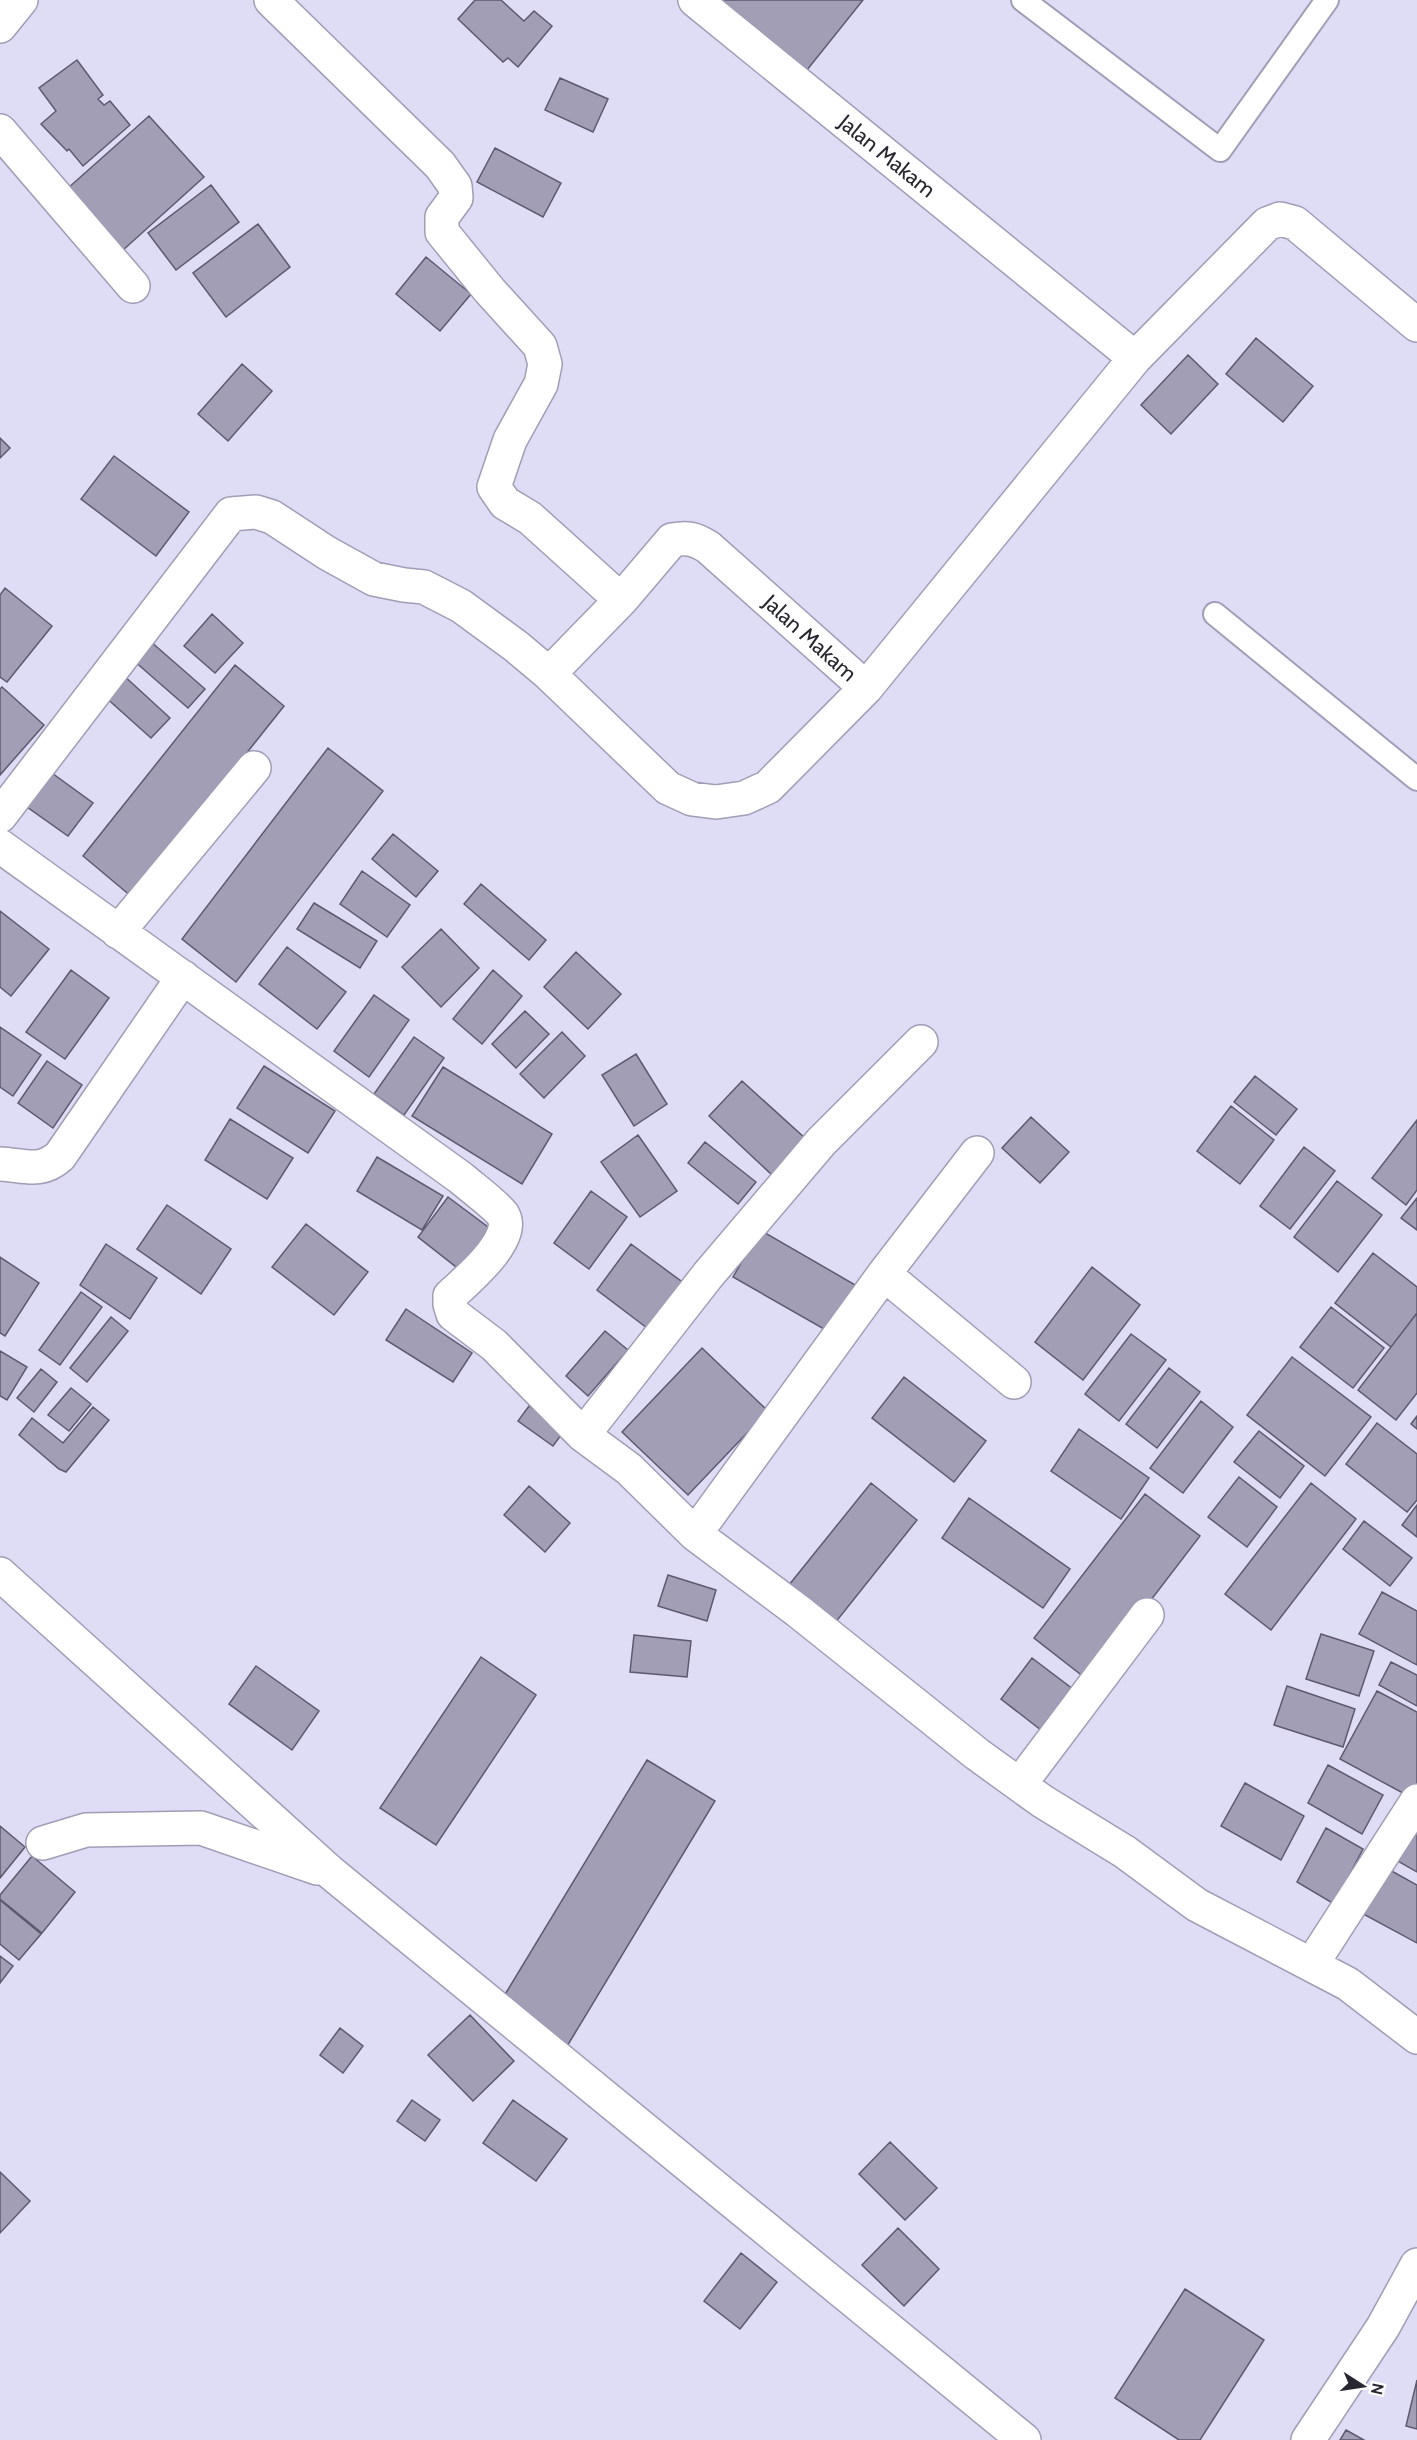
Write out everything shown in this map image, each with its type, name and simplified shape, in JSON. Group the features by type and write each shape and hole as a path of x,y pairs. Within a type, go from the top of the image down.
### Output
{"street":[{"path":"0,26 21,0"},
{"path":"271,0 440,165 455,186 456,198 442,217 442,232 490,291 540,346 545,364 541,384 510,440 494,487 505,503 530,518 621,600"},
{"name":"Jalan Makam","path":"695,0 1135,358"},
{"path":"0,131 133,286"},
{"name":"Jalan Makam","path":"549,675 621,600 672,540 684,538 695,539 708,547 866,688 1135,358 1267,224 1280,219 1295,223 1417,325"},
{"path":"0,816 231,514 256,512 272,517 327,553 374,579 424,587 461,606 517,647 549,675 668,788 692,799 716,802 744,798 768,787 866,688"},
{"path":"118,932 254,768"},
{"path":"0,846 461,1178 503,1215 506,1228 501,1242 450,1296 453,1314 494,1345 583,1435 629,1469 695,1534 1020,1784 1125,1852 1197,1905 1348,1984 1417,2037"},
{"path":"0,1164 37,1168 50,1165 60,1156 183,977"},
{"path":"583,1435 708,1275 821,1142 921,1042"},
{"path":"695,1534 884,1274 977,1153"},
{"path":"884,1274 1014,1382"},
{"path":"0,1574 330,1872 1024,2440"},
{"path":"1020,1784 1147,1616"},
{"path":"1312,1964 1417,1801"},
{"path":"42,1843 86,1830 201,1828 330,1872"},
{"path":"1308,2440 1383,2327 1417,2265"}],"lane":[{"path":"1023,0 1220,150 1327,0"},
{"path":"1215,614 1417,779"}],"building":[{"path":"475,0 501,0 524,21 534,11 552,26 518,67 508,58 503,62 458,19"},
{"path":"721,0 863,0 807,70"},
{"path":"77,60 103,95 98,99 104,105 110,101 130,125 83,166 69,149 67,151 41,124 56,111 39,88"},
{"path":"560,78 608,99 593,132 545,110"},
{"path":"149,116 204,177 122,251 67,189"},
{"path":"495,148 561,183 543,217 477,182"},
{"path":"211,185 239,222 176,270 148,233"},
{"path":"258,224 290,267 226,317 193,273"},
{"path":"426,257 471,294 440,331 396,294"},
{"path":"1256,338 1313,386 1283,422 1226,374"},
{"path":"1188,355 1218,384 1171,434 1141,405"},
{"path":"242,364 272,391 228,441 198,414"},
{"path":"0,438 10,448 0,458"},
{"path":"114,456 189,512 156,556 81,499"},
{"path":"5,588 52,626 7,682 0,677 0,595"},
{"path":"212,614 243,643 215,673 184,646"},
{"path":"150,641 205,689 188,708 133,660"},
{"path":"235,665 284,706 132,897 83,856"},
{"path":"122,674 170,718 151,738 103,695"},
{"path":"2,687 44,725 0,775 0,689"},
{"path":"328,748 383,791 236,982 182,939"},
{"path":"45,768 93,803 68,836 20,802"},
{"path":"393,834 438,871 416,897 372,859"},
{"path":"362,871 410,905 387,937 340,904"},
{"path":"481,884 546,940 529,960 464,904"},
{"path":"314,903 377,941 360,968 297,929"},
{"path":"0,911 49,949 11,996 0,987"},
{"path":"441,929 479,968 441,1007 402,967"},
{"path":"287,947 346,992 317,1029 259,984"},
{"path":"576,952 621,994 588,1029 544,987"},
{"path":"71,970 109,998 65,1059 26,1032"},
{"path":"493,970 522,996 482,1044 453,1019"},
{"path":"374,995 409,1020 369,1077 334,1051"},
{"path":"525,1011 549,1034 516,1068 492,1044"},
{"path":"0,1027 41,1055 13,1096 0,1087"},
{"path":"562,1032 585,1056 544,1098 520,1074"},
{"path":"414,1037 444,1058 404,1115 374,1094"},
{"path":"636,1054 667,1104 634,1126 602,1075"},
{"path":"47,1061 82,1085 53,1128 18,1103"},
{"path":"264,1066 335,1111 308,1153 237,1108"},
{"path":"443,1067 552,1134 522,1184 412,1116"},
{"path":"1255,1076 1297,1109 1276,1135 1234,1102"},
{"path":"742,1081 806,1139 772,1175 709,1116"},
{"path":"1231,1106 1274,1140 1240,1184 1197,1151"},
{"path":"1031,1117 1069,1152 1040,1183 1002,1148"},
{"path":"230,1119 293,1158 267,1199 205,1160"},
{"path":"1417,1120 1417,1190 1406,1205 1372,1178"},
{"path":"638,1135 677,1191 640,1217 601,1162"},
{"path":"705,1142 756,1182 738,1204 688,1163"},
{"path":"1304,1147 1335,1171 1290,1229 1260,1206"},
{"path":"377,1157 443,1196 422,1230 357,1191"},
{"path":"1337,1181 1382,1215 1338,1272 1294,1237"},
{"path":"591,1191 627,1217 589,1269 554,1243"},
{"path":"448,1197 496,1233 465,1274 418,1237"},
{"path":"1417,1198 1417,1230 1401,1218"},
{"path":"167,1205 231,1249 201,1294 137,1249"},
{"path":"306,1224 368,1272 334,1315 272,1267"},
{"path":"760,1230 857,1286 831,1333 733,1277"},
{"path":"106,1244 157,1278 130,1319 80,1285"},
{"path":"631,1244 685,1284 651,1331 597,1290"},
{"path":"1373,1253 1417,1287 1417,1313 1391,1347 1335,1303"},
{"path":"0,1257 39,1283 5,1336 0,1333"},
{"path":"1092,1267 1140,1305 1083,1380 1035,1342"},
{"path":"81,1292 102,1307 60,1365 39,1350"},
{"path":"1331,1307 1384,1348 1353,1388 1300,1347"},
{"path":"406,1309 472,1353 453,1382 386,1340"},
{"path":"1417,1313 1417,1393 1396,1420 1358,1390"},
{"path":"111,1317 128,1331 87,1382 70,1368"},
{"path":"605,1331 628,1350 588,1396 566,1376"},
{"path":"1131,1334 1166,1360 1119,1421 1085,1394"},
{"path":"702,1348 768,1411 688,1495 622,1432"},
{"path":"0,1351 27,1367 7,1400 0,1396"},
{"path":"1292,1357 1371,1417 1325,1476 1247,1415"},
{"path":"1169,1368 1200,1392 1157,1448 1126,1424"},
{"path":"41,1369 57,1382 34,1412 17,1398"},
{"path":"904,1377 986,1441 954,1482 872,1418"},
{"path":"71,1388 91,1404 69,1431 48,1415"},
{"path":"1201,1401 1233,1427 1183,1493 1150,1468"},
{"path":"529,1406 564,1431 553,1446 518,1421"},
{"path":"93,1407 109,1420 66,1472 59,1469 19,1435 32,1418 63,1443"},
{"path":"1417,1416 1417,1429 1411,1424"},
{"path":"1377,1423 1417,1454 1417,1500 1407,1512 1346,1464"},
{"path":"1079,1429 1149,1478 1121,1519 1051,1471"},
{"path":"1259,1431 1304,1466 1280,1498 1234,1462"},
{"path":"1239,1477 1277,1507 1247,1547 1208,1517"},
{"path":"871,1483 917,1520 835,1623 789,1585"},
{"path":"1311,1483 1356,1519 1271,1630 1225,1594"},
{"path":"529,1486 570,1523 545,1552 504,1515"},
{"path":"1145,1494 1200,1536 1089,1681 1034,1638"},
{"path":"969,1498 1070,1569 1043,1608 942,1538"},
{"path":"1417,1505 1417,1537 1402,1525"},
{"path":"1364,1521 1412,1558 1390,1586 1343,1549"},
{"path":"668,1575 716,1590 707,1621 658,1606"},
{"path":"1382,1592 1417,1611 1417,1665 1359,1634"},
{"path":"1321,1634 1374,1651 1359,1696 1306,1679"},
{"path":"634,1635 691,1641 687,1677 630,1672"},
{"path":"481,1657 536,1695 436,1845 380,1808"},
{"path":"1032,1658 1078,1693 1046,1734 1001,1699"},
{"path":"1391,1662 1417,1675 1417,1706 1379,1685"},
{"path":"256,1666 319,1711 292,1750 229,1704"},
{"path":"1287,1686 1355,1709 1343,1747 1274,1725"},
{"path":"1377,1691 1417,1712 1417,1789 1412,1798 1340,1759"},
{"path":"647,1760 715,1801 566,2048 498,2006"},
{"path":"1328,1765 1383,1795 1362,1834 1308,1803"},
{"path":"1245,1783 1304,1816 1281,1860 1221,1826"},
{"path":"1417,1812 1417,1872 1389,1856"},
{"path":"0,1826 25,1847 0,1878"},
{"path":"1326,1828 1363,1849 1334,1904 1297,1882"},
{"path":"32,1856 75,1892 42,1933 0,1899 0,1895"},
{"path":"1379,1864 1417,1885 1417,1943 1354,1909"},
{"path":"0,1900 41,1934 19,1960 0,1944"},
{"path":"0,1956 13,1966 0,1983"},
{"path":"470,2015 514,2061 473,2101 428,2055"},
{"path":"340,2028 363,2046 343,2073 320,2055"},
{"path":"412,2100 440,2120 425,2141 397,2121"},
{"path":"513,2100 567,2139 536,2181 483,2143"},
{"path":"890,2142 937,2188 905,2220 859,2174"},
{"path":"0,2172 30,2201 0,2233"},
{"path":"898,2228 939,2269 904,2306 862,2265"},
{"path":"741,2253 777,2282 740,2329 704,2301"},
{"path":"1185,2289 1264,2340 1200,2440 1179,2440 1115,2398"},
{"path":"1417,2380 1417,2429 1406,2426"},
{"path":"1346,2430 1364,2440 1340,2440"}]}
